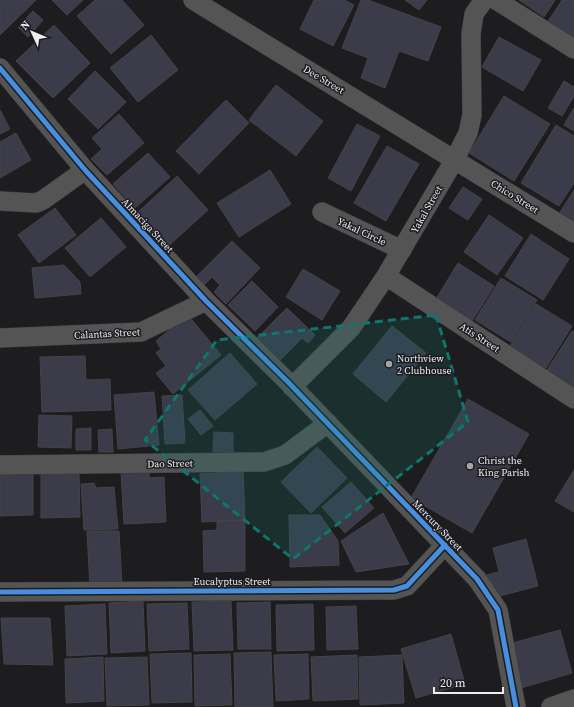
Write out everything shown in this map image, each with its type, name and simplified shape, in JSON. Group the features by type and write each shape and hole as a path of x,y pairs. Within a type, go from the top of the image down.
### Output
{"street":[{"name":"Dee Street","path":"193,0 455,159"},
{"name":"Yakal Street","path":"292,386 351,328 402,250 455,159 468,133 472,115 471,34 474,14 484,0"},
{"path":"496,0 574,49"},
{"name":"Almaciga Street","path":"0,68 84,170 206,301 292,386"},
{"name":"Chico Street","path":"455,159 574,233"},
{"path":"0,202 36,202 43,200 84,170"},
{"name":"Yakal Circle","path":"322,212 402,250"},
{"name":"Atis Street","path":"386,276 574,399"},
{"name":"Calantas Street","path":"0,338 141,332 206,301"},
{"name":"Mercury Street","path":"292,386 477,579 498,610 516,707"},
{"name":"Dao Street","path":"0,465 264,462 285,455 328,424"},
{"name":"Eucalyptus Street","path":"0,592 394,590 407,586 445,545"},
{"path":"551,707 574,699"}],"highlighted area":[{"path":"436,315 468,422 293,559 145,440 217,340"}],"building":[{"path":"0,0 36,0 0,35"},
{"path":"52,0 83,0 67,15"},
{"path":"95,0 122,0 144,25 111,54 77,16"},
{"path":"314,0 344,0 354,5 333,46 300,29"},
{"path":"361,0 368,0 441,27 428,61 399,51 385,88 361,78 368,58 342,48"},
{"path":"405,0 427,0 419,10"},
{"path":"519,0 555,0 544,17"},
{"path":"562,0 574,0 574,41 547,23"},
{"path":"33,11 43,20 28,37 18,27"},
{"path":"54,25 90,63 53,98 16,61"},
{"path":"151,35 178,70 138,102 110,68"},
{"path":"499,37 541,60 523,91 482,67"},
{"path":"95,71 126,102 98,129 68,99"},
{"path":"564,81 574,87 574,96 562,116 548,108"},
{"path":"276,85 323,121 296,156 249,120"},
{"path":"504,96 550,124 514,181 469,153"},
{"path":"226,100 249,123 199,174 176,151"},
{"path":"574,108 574,131 564,125"},
{"path":"0,110 10,129 0,134"},
{"path":"119,114 144,143 107,175 91,159 102,149 92,138"},
{"path":"357,124 380,136 351,191 328,178"},
{"path":"556,125 574,136 574,183 559,206 521,183"},
{"path":"16,133 31,160 0,178 0,142"},
{"path":"387,146 419,164 386,221 354,203"},
{"path":"148,153 170,177 135,208 113,184"},
{"path":"270,170 291,204 239,237 217,203"},
{"path":"177,176 208,210 165,249 135,215"},
{"path":"463,187 482,199 468,220 449,208"},
{"path":"574,190 574,223 559,214"},
{"path":"55,208 76,235 39,263 18,235"},
{"path":"489,215 523,238 497,275 464,252"},
{"path":"101,218 126,247 90,277 65,248"},
{"path":"531,234 569,259 543,300 505,276"},
{"path":"232,241 260,268 226,304 214,292 220,285 212,277 200,289 192,281"},
{"path":"458,263 494,286 472,321 436,299"},
{"path":"64,265 80,282 81,294 35,298 32,268"},
{"path":"303,269 340,291 322,320 286,297"},
{"path":"501,278 537,300 511,342 475,320"},
{"path":"252,281 278,307 255,331 228,305"},
{"path":"536,304 572,326 546,368 510,346"},
{"path":"287,308 315,335 308,343 302,338 278,362 255,340"},
{"path":"188,315 221,355 173,394 156,373 166,366 156,353 161,349 156,341"},
{"name":"Northview 2 Clubhouse","path":"392,326 426,353 386,402 353,374"},
{"path":"572,331 574,332 574,387 547,370"},
{"path":"230,353 257,384 215,420 188,390"},
{"path":"85,356 86,380 110,379 111,410 42,412 40,357"},
{"path":"154,392 159,445 118,449 114,395"},
{"path":"182,395 185,443 165,444 162,396"},
{"name":"Christ the King Parish","path":"468,399 529,434 472,533 411,498"},
{"path":"200,410 213,426 201,435 188,419"},
{"path":"39,415 72,416 71,448 38,447"},
{"path":"91,428 91,450 76,450 76,429"},
{"path":"112,429 113,452 99,452 98,430"},
{"path":"214,432 233,433 233,452 213,452"},
{"path":"317,447 347,478 311,513 281,482"},
{"path":"33,469 33,515 0,516 0,470"},
{"path":"149,470 149,478 164,477 166,522 124,524 121,471"},
{"path":"574,470 574,512 555,501"},
{"path":"243,471 245,520 202,522 200,474"},
{"path":"41,474 79,474 80,517 41,518"},
{"path":"351,482 374,508 345,533 322,507"},
{"path":"94,483 96,488 114,487 118,529 84,530 81,484"},
{"path":"383,513 409,564 356,572 341,541"},
{"path":"289,515 320,515 338,541 339,565 290,567"},
{"path":"245,520 245,571 204,572 203,531 217,530 217,521"},
{"path":"87,531 119,531 122,586 90,588"},
{"path":"526,539 538,586 492,598 486,575 499,572 493,548"},
{"path":"143,601 145,651 111,653 109,603"},
{"path":"231,601 233,650 194,651 192,602"},
{"path":"270,602 271,649 238,649 237,603"},
{"path":"187,603 189,649 149,651 147,604"},
{"path":"105,604 107,654 67,656 65,606"},
{"path":"313,604 314,650 277,651 276,605"},
{"path":"356,606 358,649 327,650 326,607"},
{"path":"1,618 50,618 53,665 4,664"},
{"path":"560,630 572,673 521,688 509,644"},
{"path":"451,634 465,684 416,698 401,649"},
{"path":"271,652 273,707 235,707 234,653"},
{"path":"191,653 192,702 152,703 150,654"},
{"path":"230,654 232,705 195,706 194,655"},
{"path":"308,654 309,699 276,701 274,655"},
{"path":"357,655 358,699 313,701 311,657"},
{"path":"402,655 404,703 360,705 359,657"},
{"path":"103,657 104,701 66,703 65,659"},
{"path":"147,657 149,705 107,706 105,658"}],"cycle path":[{"path":"0,68 85,170 206,301 288,382 477,579 498,610 516,707"},
{"path":"0,592 394,590 407,586 445,545"}],"place":[{"name":"Northview 2 Clubhouse","path":"389,364"},
{"name":"Christ the King Parish","path":"470,466"}]}
